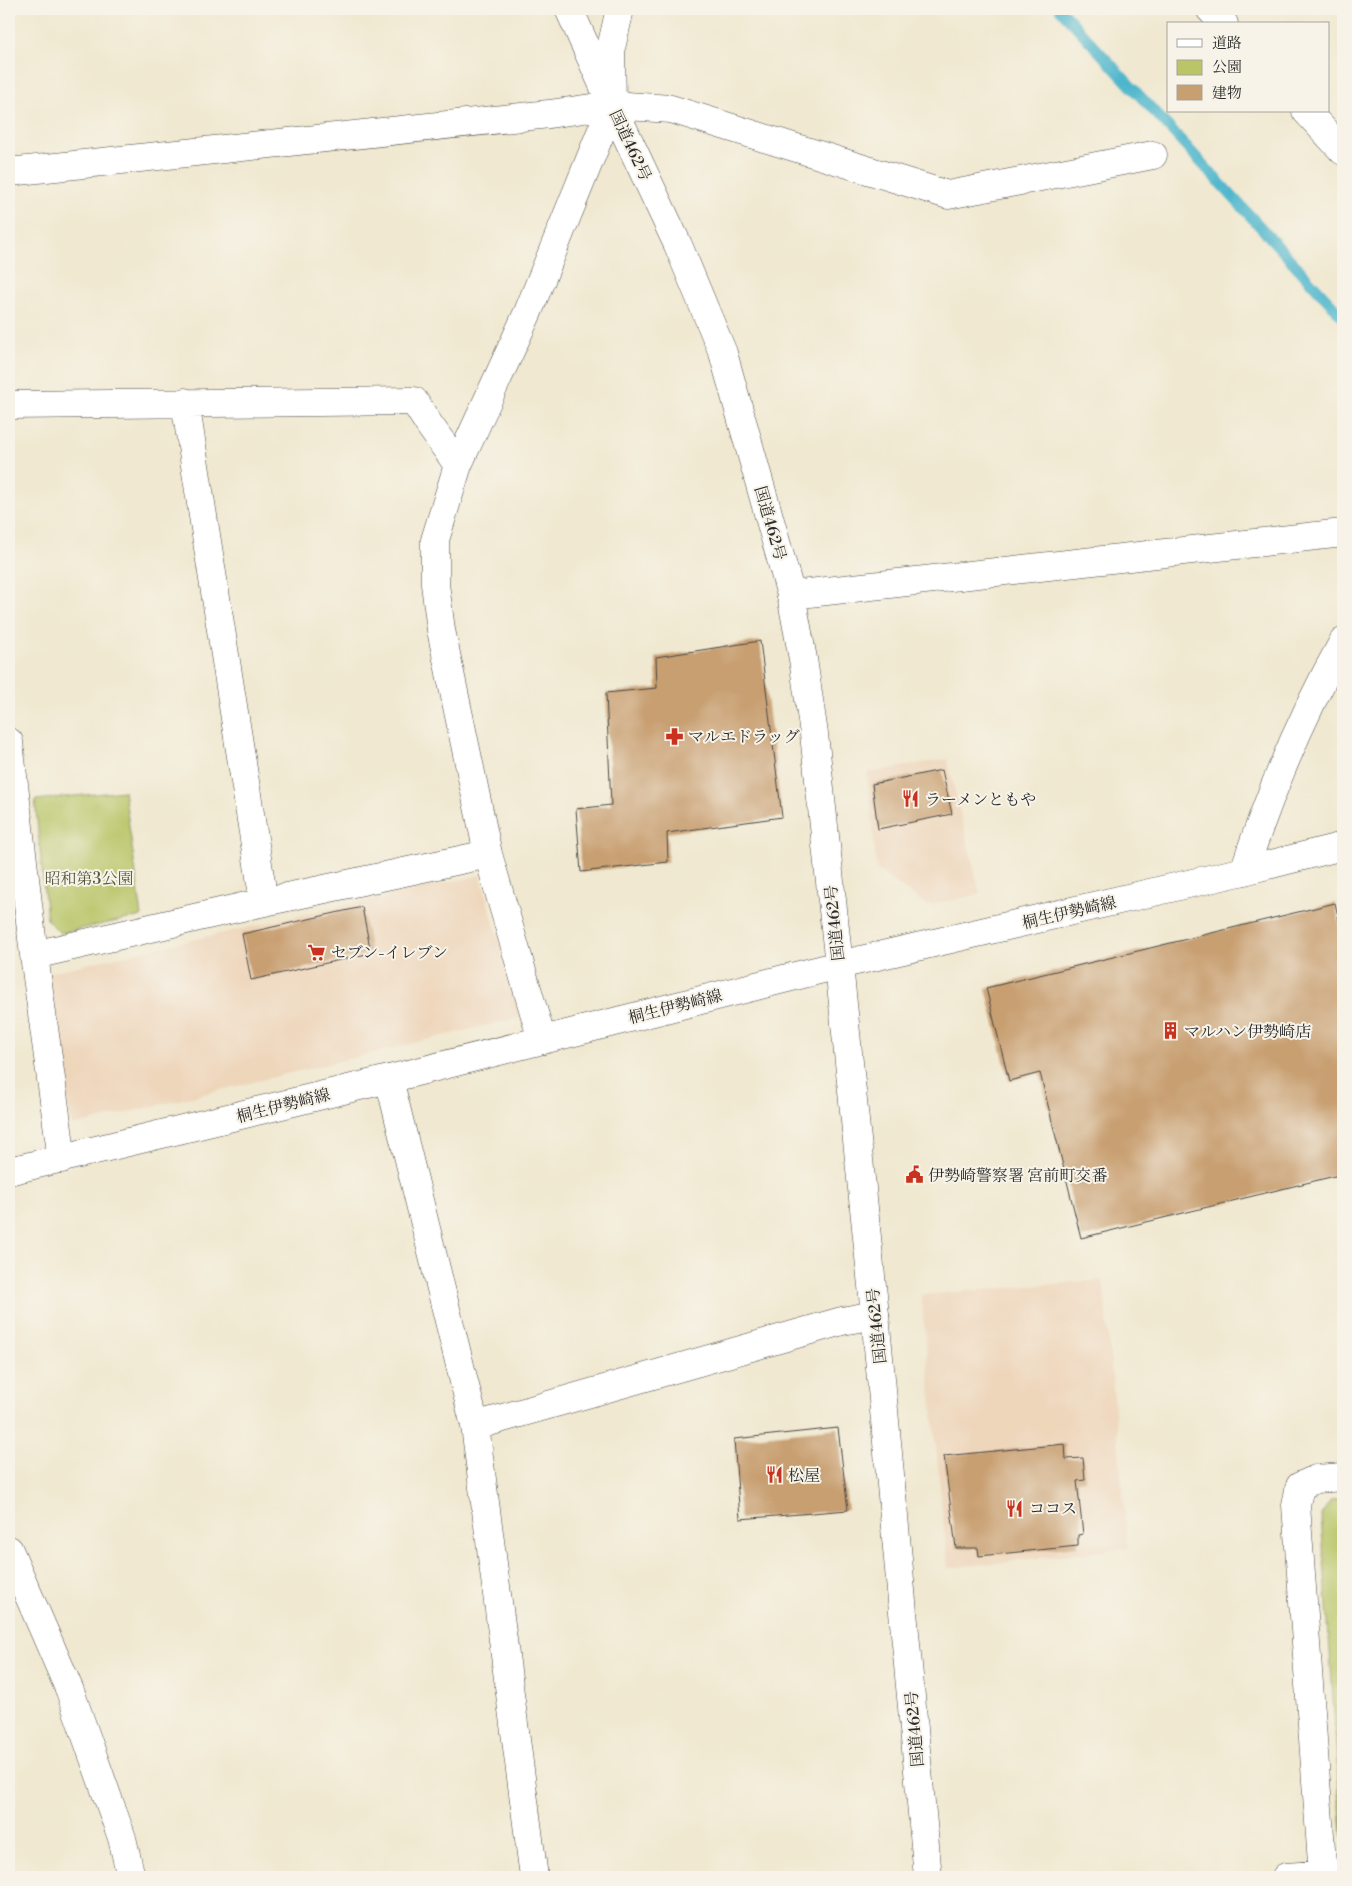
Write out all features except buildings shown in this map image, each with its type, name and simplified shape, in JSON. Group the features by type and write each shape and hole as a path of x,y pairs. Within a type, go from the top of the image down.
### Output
{"main road":[{"name":"国道462号","path":"569,9 678,245 723,353 791,595 814,734 839,965 875,1315 928,1877"},
{"path":"542,1040 488,854 441,630 435,584 436,540 458,464 528,312 612,105 612,48 620,9"},
{"path":"1210,9 1222,22"},
{"path":"9,172 549,114 612,105 671,109 948,195 1152,155"},
{"path":"1307,112 1343,151"},
{"path":"9,405 414,401 458,464"},
{"path":"185,402 264,902"},
{"path":"791,595 1343,534"},
{"path":"1244,871 1258,829 1296,733 1343,642"},
{"path":"9,742 34,955 62,1159"},
{"name":"桐生伊勢崎線","path":"9,1171 389,1079 839,965 1244,871 1343,846"},
{"path":"34,955 264,902 488,854"},
{"path":"389,1079 475,1426 534,1877"},
{"path":"475,1426 833,1323 875,1315"},
{"path":"1286,1877 1330,1875 1296,1504 1300,1486 1316,1480 1343,1477"},
{"path":"9,1550 74,1700 122,1838 131,1877"}],"shaded area":[{"path":"947,759 980,894 927,905 877,870 867,773"},
{"path":"480,875 521,1017 72,1126 47,973"},
{"path":"1103,1280 1128,1548 948,1568 921,1295"}],"green space":[{"name":"昭和第3公園","path":"124,791 142,916 60,933 47,920 35,800"},
{"path":"1343,1499 1343,1837 1321,1515 1331,1500"}],"waterway":[{"path":"1060,9 1343,317"}],"place":[{"name":"マルエドラッグ","path":"674,736"},
{"name":"ラーメンともや","path":"911,799"},
{"name":"セブン-イレブン","path":"317,952"},
{"name":"マルハン伊勢崎店","path":"1170,1031"},
{"name":"伊勢崎警察署 宮前町交番","path":"914,1175"},
{"name":"松屋","path":"774,1475"},
{"name":"ココス","path":"1015,1508"}]}
